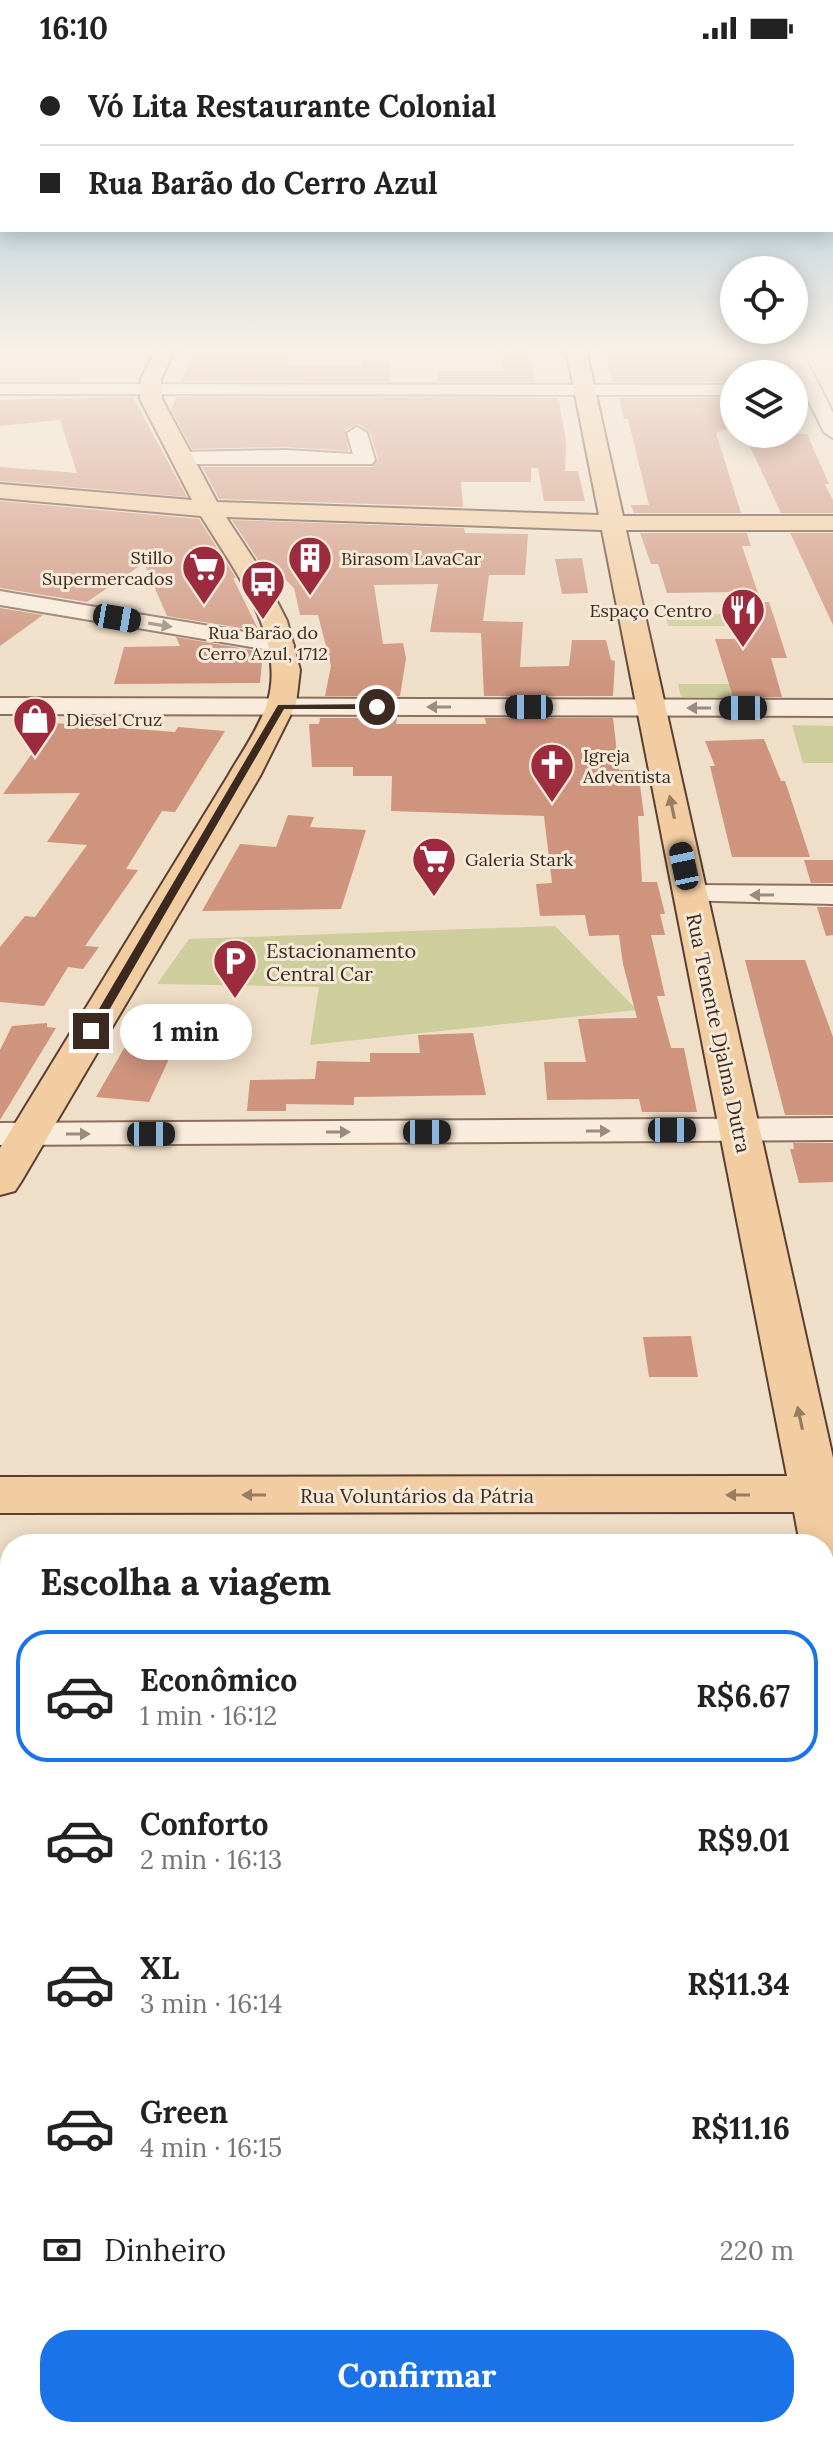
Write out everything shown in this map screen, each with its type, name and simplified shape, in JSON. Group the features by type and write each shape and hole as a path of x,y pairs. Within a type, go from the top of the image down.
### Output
{"main road":[{"path":"0,1182 14,1134 177,888 281,707 285,682 282,645 273,620 182,460"},
{"name":"Rua Tenente Djalma Dutra","path":"600,460 739,1130 824,1494 828,1534"},
{"path":"0,491 209,509 613,523 833,523"},
{"name":"Rua Voluntários da Pátria","path":"0,1495 824,1494"}],"street":[{"path":"0,598 282,645"},
{"path":"0,706 833,708"},
{"path":"690,894 833,895"},
{"path":"14,1134 833,1129"}],"shaded area":[{"path":"665,614 773,614 777,626 668,626"},
{"path":"678,684 729,684 733,697 681,697"},
{"path":"792,725 833,726 833,763 803,763"},
{"path":"555,926 637,1010 310,1045 319,987 157,984 189,939"}],"building":[{"path":"73,460 167,460 187,497 0,481 0,467 77,473"},
{"path":"377,460 565,460 565,471 578,471 585,501 544,501 538,468 531,468 531,482 461,482 463,507 219,499 202,467 372,467"},
{"path":"638,460 724,460 741,513 634,513 631,505 649,505"},
{"path":"756,460 819,460 829,484 825,484 833,500 833,513 781,513"},
{"path":"0,501 199,519 236,578 233,578 259,631 167,616 144,563 87,602 0,588"},
{"path":"232,520 464,528 465,533 528,534 525,575 489,575 483,621 523,622 520,667 569,666 572,640 606,640 611,660 615,661 613,696 484,696 481,633 430,632 438,584 374,585 383,644 403,643 406,658 400,696 325,696 331,666 318,615 300,615 294,588 279,573 267,574"},
{"path":"640,533 747,533 751,546 742,546 761,602 769,602 787,658 771,658 782,697 733,697 715,639 736,639 735,592 667,593 658,564 651,564"},
{"path":"790,533 833,533 833,625 793,539"},
{"path":"582,558 588,593 562,594 555,559"},
{"path":"0,608 43,615 0,646"},
{"path":"176,637 263,652 260,683 114,684 124,647 180,646"},
{"path":"320,718 397,718 396,724 486,724 485,718 613,718 619,770 638,770 644,816 638,816 642,882 657,882 665,914 660,914 665,935 651,935 665,996 657,996 671,1048 684,1048 697,1112 642,1112 639,1099 547,1100 544,1062 586,1062 578,1019 637,1018 619,935 589,936 585,915 540,916 536,884 552,883 544,816 391,811 392,776 353,776 353,767 312,767 309,724 319,724"},
{"path":"54,723 175,732 178,727 225,731 175,812 162,811 126,869 138,870 85,946 99,947 83,969 68,967 44,1006 0,1002 0,947 25,916 35,917 87,845 47,842 80,793 3,794"},
{"path":"764,739 781,781 785,781 810,857 732,857 710,766 715,766 705,741"},
{"path":"288,815 314,817 310,827 366,830 341,909 202,911 240,844 276,847"},
{"path":"804,860 833,860 833,883 811,883"},
{"path":"817,907 833,907 833,935 826,936"},
{"path":"745,960 805,960 833,1037 833,1115 785,1115"},
{"path":"47,1023 47,1027 56,1028 0,1120 0,1050 12,1026"},
{"path":"473,1033 486,1095 354,1097 354,1105 286,1104 286,1111 247,1111 250,1080 315,1079 317,1061 370,1062 370,1053 420,1053 418,1035"},
{"path":"130,1038 176,1044 149,1102 96,1097"},
{"path":"793,1143 833,1143 833,1182 799,1183 790,1149 794,1149"},
{"path":"691,1336 698,1377 649,1377 643,1337"}],"place":[{"name":"Birasom LavaCar","path":"310,597"},
{"name":"Stillo Supermercados","path":"204,606"},
{"name":"Rua Barão do Cerro Azul, 1712","path":"263,621"},
{"name":"Espaço Centro","path":"743,649"},
{"name":"Diesel Cruz","path":"35,758"},
{"name":"Igreja Adventista","path":"552,804"},
{"name":"Galeria Stark","path":"434,898"},
{"name":"Estacionamento Central Car","path":"235,1000"}],"route":[{"path":"91,1031 244,776 281,707 377,707"}]}
